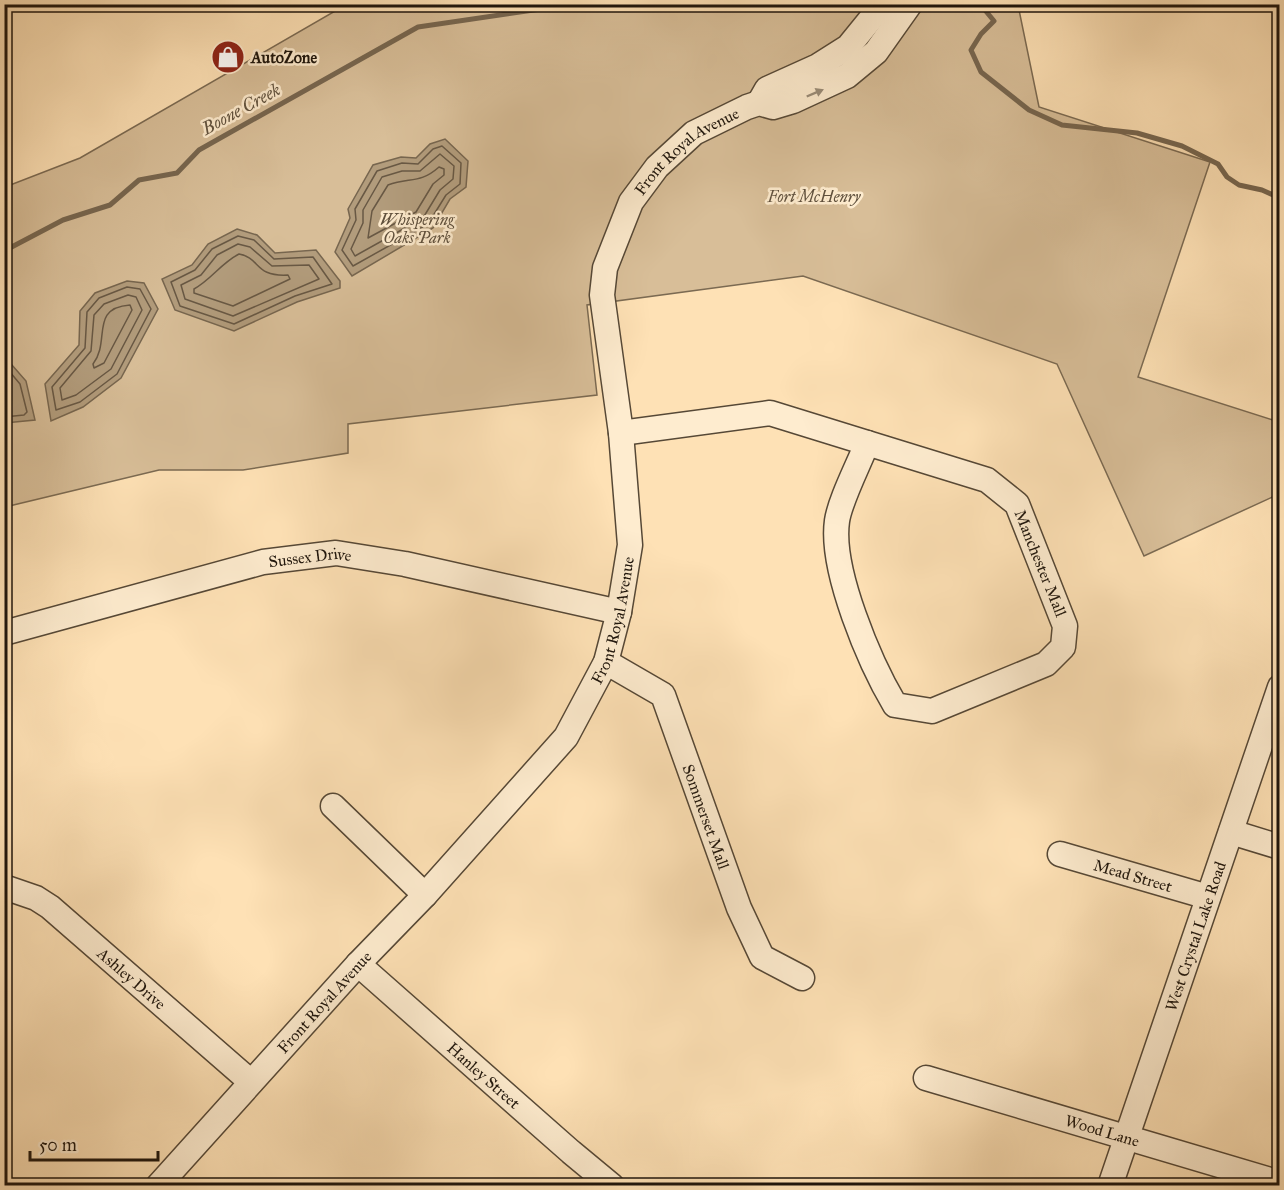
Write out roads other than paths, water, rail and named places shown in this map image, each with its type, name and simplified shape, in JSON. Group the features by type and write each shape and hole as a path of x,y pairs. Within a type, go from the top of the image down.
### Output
{"street":[{"name":"Front Royal Avenue","path":"158,1185 358,963 425,895 566,737 606,662 619,612 630,545 621,433 602,295 605,268 630,201 657,167 694,133 759,103 768,88 818,66 848,47 883,4"},
{"name":"Front Royal Avenue","path":"759,103 772,107 793,101 848,76 876,52 910,4"},
{"name":"Manchester Mall","path":"621,433 770,413 987,480 1017,504 1065,626 1063,647 1046,664 932,711 895,705 878,676 839,568 837,521 867,443"},
{"name":"Sussex Drive","path":"4,633 263,562 336,553 405,564 619,612"},
{"name":"Sommerset Mall","path":"606,662 663,695 739,908 762,957 802,978"},
{"name":"West Crystal Lake Road","path":"1110,1185 1280,687"},
{"path":"333,806 425,895"},
{"path":"1231,832 1280,847"},
{"name":"Mead Street","path":"1060,854 1208,897"},
{"name":"Ashley Drive","path":"4,887 36,898 50,907 251,1082"},
{"name":"Hanley Street","path":"358,963 571,1152 612,1185"},
{"name":"Wood Lane","path":"926,1078 1280,1183"}],"water":[{"path":"445,139 468,161 466,187 450,199 433,228 352,276 335,252 350,218 348,209 373,165 401,157 416,158 430,144"},
{"path":"237,229 257,235 275,253 316,250 340,281 340,288 297,302 234,331 175,310 162,279 192,265 208,244"},
{"path":"127,281 144,283 158,309 121,378 83,407 51,421 45,384 79,345 80,311 95,293"},
{"path":"5,357 26,381 35,420 5,423"}],"waterway":[{"name":"Boone Creek","path":"4,251 63,220 110,205 139,180 177,173 199,150 418,27 575,4"},
{"path":"980,4 994,21 981,34 971,50 981,72 1029,110 1062,125 1137,133 1182,146 1218,164 1227,177 1239,185 1262,190 1280,198"}],"place":[{"name":"AutoZone","path":"228,57"}],"park label":[{"name":"Fort McHenry","path":"814,196"},
{"name":"Whispering Oaks Park","path":"417,228"}]}
